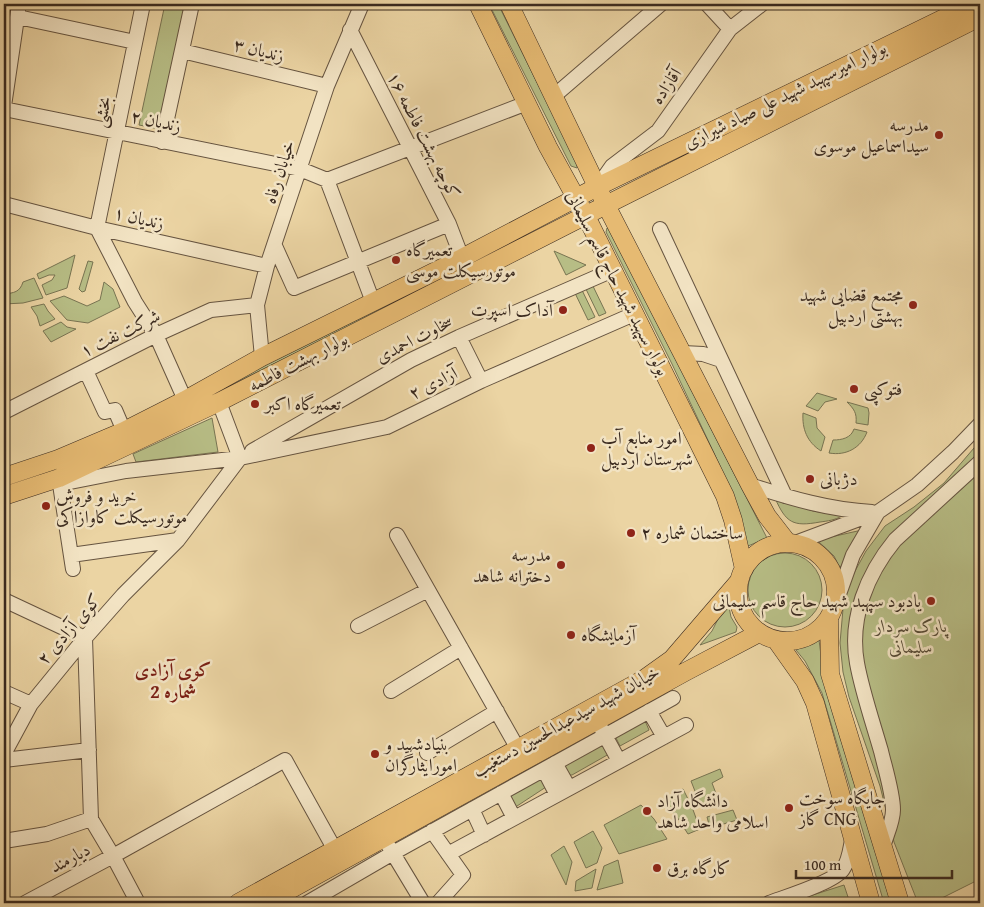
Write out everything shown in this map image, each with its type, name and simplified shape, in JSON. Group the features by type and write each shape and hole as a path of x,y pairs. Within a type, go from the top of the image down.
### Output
{"main road":[{"name":"بولوار سپهبد شهید حاج قاسم سلیمانی","path":"478,4 548,147 586,216 725,496 733,520 741,575"},
{"name":"بولوار سپهبد شهید حاج قاسم سلیمانی","path":"509,4 606,205 750,485 767,516 791,543"},
{"name":"بولوار امیرسپهبد شهید علی صیاد شیرازی","path":"576,199 597,187 974,4"},
{"name":"بولوار امیرسپهبد شهید علی صیاد شیرازی","path":"586,216 980,17"},
{"name":"بولوار بهشت فاطمه","path":"4,477 58,459 124,430 185,400 262,357 576,199"},
{"name":"بولوار بهشت فاطمه","path":"4,492 60,481 586,216"},
{"path":"832,613 817,631 801,640 788,642 776,640 759,633 747,620 739,604 738,592 741,575 752,558 774,544 791,543 814,552 829,566 835,579 837,594 832,613 830,674 900,903"},
{"name":"خیابان شهید سیدعبدالحسین دستغیب","path":"238,903 518,749 667,664 741,575"},
{"name":"خیابان شهید سیدعبدالحسین دستغیب","path":"266,903 294,897 388,846 601,728 698,665 759,633"},
{"path":"776,640 805,681 815,703 871,903"},
{"path":"683,647 692,648 698,656 698,665"}],"street":[{"name":"بخشی","path":"97,228 143,4"},
{"path":"162,142 192,4"},
{"name":"خیابان رفاه","path":"262,357 257,305 268,266 327,86 362,4"},
{"path":"554,96 661,4"},
{"path":"706,4 730,29"},
{"name":"آقازاده","path":"597,187 612,166 658,131 730,29 762,4"},
{"path":"4,107 19,10 136,42"},
{"name":"کوچه بهشت فاطمه ۱۶","path":"350,30 449,224 462,258"},
{"name":"زندیان ۳","path":"182,51 327,86"},
{"path":"373,302 327,180 527,102"},
{"name":"زندیان ۲","path":"4,107 162,142 300,169 327,180"},
{"name":"زندیان ۱","path":"4,204 97,228 268,266"},
{"path":"274,246 294,288 449,224"},
{"path":"97,228 135,302 156,335 185,400"},
{"path":"660,229 785,496"},
{"name":"سخاوت احمدی","path":"240,458 411,360 613,270"},
{"name":"شرکت نفت ۱","path":"4,412 156,335 211,310 257,305"},
{"name":"آزادی ۲","path":"60,481 240,458 387,427 481,381 634,314"},
{"path":"459,337 481,381"},
{"path":"683,353 703,354 721,360"},
{"path":"86,370 105,412 115,410 124,430"},
{"path":"219,402 240,458"},
{"path":"791,543 878,512 917,486 980,424"},
{"name":"کوی آزادی ۲","path":"4,754 30,704 85,638 178,540 240,458"},
{"path":"883,847 893,811 887,775 857,663 856,634 860,604 870,576 895,540 980,462"},
{"path":"60,481 73,570"},
{"path":"750,485 785,496 851,511 878,512"},
{"path":"832,613 853,555 878,512"},
{"path":"397,535 518,749"},
{"path":"71,555 178,540"},
{"path":"358,626 428,590"},
{"path":"4,600 85,638 90,819 113,856 285,760 335,850"},
{"path":"391,691 461,648"},
{"path":"4,692 30,704"},
{"path":"307,903 388,846 432,831 549,766 601,728 649,712 673,698"},
{"path":"427,753 497,711"},
{"path":"649,712 664,737"},
{"path":"448,854 686,725"},
{"path":"601,728 620,761"},
{"path":"4,760 89,750"},
{"path":"549,766 563,792"},
{"path":"501,793 514,818"},
{"path":"472,809 484,834"},
{"path":"4,841 46,834 90,819"},
{"path":"432,831 463,875 438,903"},
{"path":"769,903 832,879 843,871 848,860 852,840"},
{"path":"388,846 423,903"},
{"name":"دیارمند","path":"25,903 113,856 138,903"}],"green space":[{"path":"165,4 187,4 159,129 139,125"},
{"path":"489,4 498,4 577,163 577,168 571,166"},
{"path":"607,228 609,228 767,538 748,546 746,543 727,482 672,364 606,232"},
{"path":"508,241 514,241 515,244 60,470 24,479"},
{"path":"554,251 586,265 566,275"},
{"path":"75,255 67,288 46,295 42,285 52,280 55,275 39,279 37,274"},
{"path":"88,261 93,262 85,291 82,292 79,289"},
{"path":"34,278 43,298 23,303 4,304 4,294 16,291 23,282"},
{"path":"104,282 113,289 120,307 88,323 67,320 50,301 64,296 87,306 100,300"},
{"path":"591,282 606,313 599,316 584,285"},
{"path":"580,286 595,317 588,320 573,289"},
{"path":"44,304 55,319 40,326 37,316 31,307"},
{"path":"61,322 67,327 76,329 51,342 43,331"},
{"path":"817,393 837,399 825,402 818,411 806,406"},
{"path":"847,402 868,408 868,425 856,423 855,411"},
{"path":"803,413 816,418 817,428 825,437 821,451 812,444 806,435"},
{"path":"212,418 218,452 136,462 133,454"},
{"path":"854,429 867,432 857,446 847,452 829,453 833,440 846,438 851,435"},
{"name":"پارک سردار سلیمانی","path":"980,441 980,879 932,903 918,903 894,842 880,786 849,697 843,672 840,643 843,609 848,584 866,551 885,526 914,507 944,483"},
{"path":"775,498 813,511 842,516 826,521 797,523 787,518"},
{"path":"862,530 842,567 839,566 834,556 819,542 822,539"},
{"path":"785,553 799,556 811,564 819,576 822,590 819,604 811,616 799,624 785,627 771,624 759,616 751,604 748,590 751,576 759,564 771,556"},
{"path":"724,607 729,607 731,617 737,627 736,632 700,645 712,631"},
{"path":"819,640 825,687 891,903 884,903 822,693 805,661 796,650"},
{"path":"643,716 649,730 620,746 613,732"},
{"path":"600,740 609,754 572,775 568,775 560,762"},
{"path":"720,769 723,777 712,783 720,804 702,809 691,781"},
{"path":"543,772 546,787 514,808 505,792"},
{"path":"683,789 700,829 688,834 677,817 662,801"},
{"path":"641,805 654,819 667,839 619,854 604,825"},
{"path":"733,810 737,820 710,828 707,817"},
{"path":"593,831 602,848 597,863 586,868 574,842"},
{"path":"564,846 572,862 566,885 551,855"},
{"path":"618,860 623,883 597,890 604,866"},
{"path":"596,869 592,888 575,891 576,881"},
{"path":"844,885 850,903 788,903"}],"place":[{"name":"مدرسه سیداسماعیل موسوی","path":"939,135"},
{"name":"تعمیرگاه موتورسیکلت موسی","path":"396,260"},
{"name":"مجتمع قضایی شهید بهشتی اردبیل","path":"913,305"},
{"name":"آداک اسپرت","path":"563,310"},
{"name":"فتوکپی","path":"854,389"},
{"name":"تعمیرگاه اکبر","path":"255,404"},
{"name":"امور منابع آب شهرستان اردبیل","path":"591,448"},
{"name":"دژبانی","path":"810,479"},
{"name":"خرید و فروش موتورسیکلت کاوازاکی","path":"46,506"},
{"name":"ساختمان شماره ۲","path":"631,533"},
{"name":"مدرسه دخترانه شاهد","path":"561,565"},
{"name":"یادبود سپهبد شهید حاج قاسم سلیمانی","path":"931,601"},
{"name":"آزمایشگاه","path":"571,635"},
{"name":"بنیادشهید و امورایثارگران","path":"375,754"},
{"name":"جایگاه سوخت گاز CNG","path":"789,808"},
{"name":"دانشگاه آزاد اسلامی واحد شاهد","path":"647,811"},
{"name":"کارگاه برق","path":"657,868"}],"district":[{"name":"کوی آزادی شماره 2","path":"173,680"}]}
